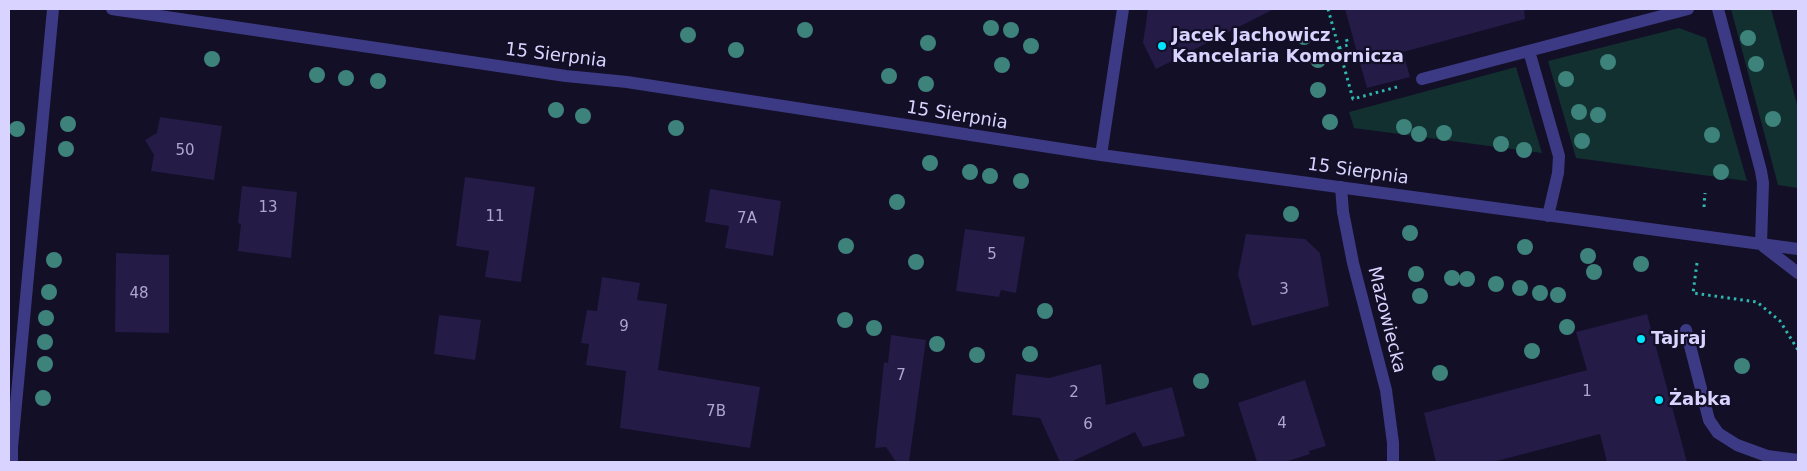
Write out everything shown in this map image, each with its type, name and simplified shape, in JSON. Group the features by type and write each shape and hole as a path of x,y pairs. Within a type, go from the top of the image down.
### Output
{"street":[{"path":"12,462 53,9"},
{"name":"15 Sierpnia","path":"112,9 566,76 627,82 1101,156 1798,249"},
{"path":"1101,156 1123,9"},
{"path":"1422,80 1688,9"},
{"path":"1718,9 1762,171 1760,244 1798,273"},
{"path":"1529,51 1559,156 1558,173 1548,216"},
{"name":"Mazowiecka","path":"1341,187 1343,212 1353,263 1389,406 1393,442 1392,462"},
{"path":"1686,330 1709,420 1718,433 1737,445 1767,456 1798,460"}],"path":[{"path":"1328,9 1353,99 1422,80"},
{"path":"1339,48 1348,45 1346,37"},
{"path":"1697,267 1693,292 1757,302 1780,320 1798,350"}],"green space":[{"path":"1731,9 1771,9 1798,108 1798,188 1778,185"},
{"path":"1679,28 1706,38 1747,181 1576,158 1548,61"},
{"path":"1516,67 1542,153 1354,128 1349,112"}],"building":[{"path":"1148,9 1274,9 1156,69 1143,43"},
{"path":"1345,9 1524,9 1525,19 1403,52 1410,77 1367,88"},
{"path":"160,117 222,126 214,180 151,171 154,155 145,140 157,133"},
{"path":"465,177 535,187 521,282 485,277 489,251 456,246"},
{"path":"242,186 297,192 291,258 238,251 241,224 238,223"},
{"path":"710,189 781,201 773,256 725,248 729,226 705,222"},
{"path":"965,229 1025,237 1016,293 1001,290 999,297 956,291"},
{"path":"1246,234 1305,239 1320,253 1329,306 1252,326 1238,274"},
{"path":"116,253 169,255 169,333 115,332"},
{"path":"602,277 640,283 637,300 667,304 658,370 760,387 750,448 620,428 626,371 586,365 589,344 581,343 587,310 597,311"},
{"path":"1647,314 1687,462 1607,462 1600,434 1493,462 1436,462 1424,413 1587,370 1576,332"},
{"path":"439,315 481,320 475,360 434,354"},
{"path":"891,335 926,340 909,462 896,462 886,447 875,448 884,362 888,363"},
{"path":"1101,364 1106,405 1172,387 1185,436 1143,447 1135,432 1071,462 1060,462 1040,418 1012,415 1016,374 1049,378"},
{"path":"1305,380 1326,446 1309,451 1310,454 1285,462 1257,462 1238,403"}],"place":[{"name":"Jacek Jachowicz Kancelaria Komornicza","path":"1162,46"},
{"name":"Tajraj","path":"1641,339"},
{"name":"Żabka","path":"1659,400"}]}
